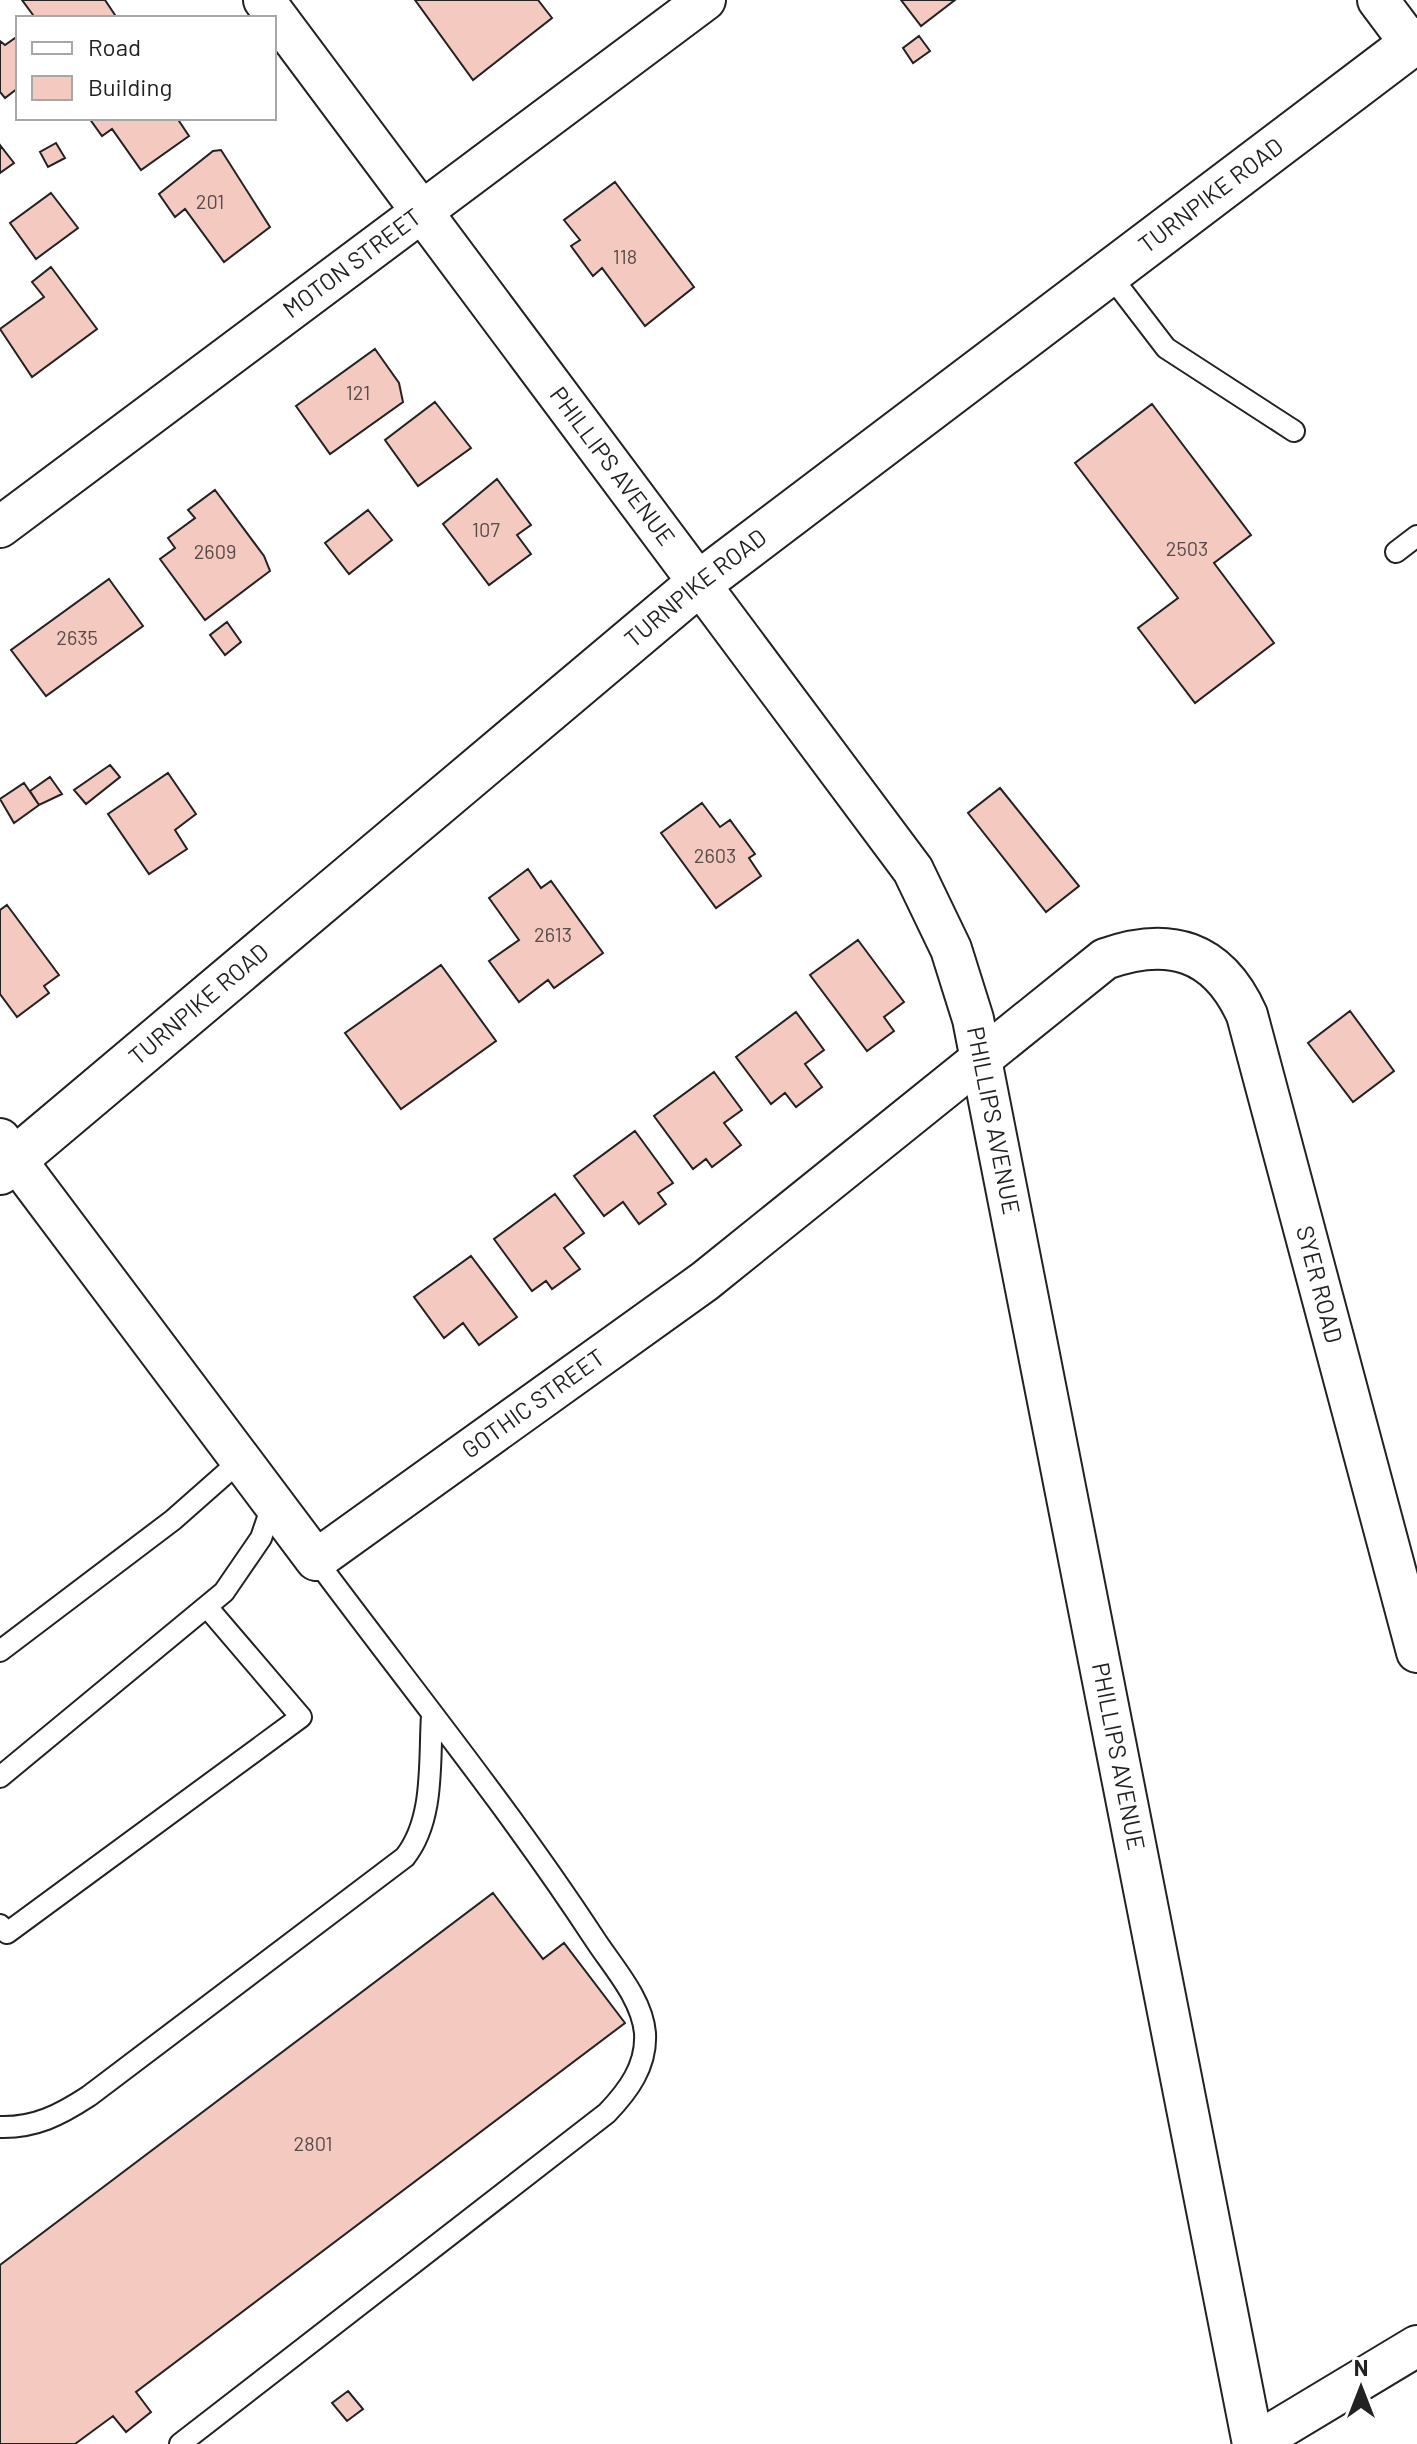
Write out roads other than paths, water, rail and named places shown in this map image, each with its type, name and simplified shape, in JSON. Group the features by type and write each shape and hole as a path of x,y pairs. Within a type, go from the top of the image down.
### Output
{"main road":[{"name":"TURNPIKE ROAD","path":"5,1157 697,585 1415,45"}],"street":[{"name":"MOTON STREET","path":"0,527 705,0"},
{"path":"1378,0 1415,45"},
{"name":"PHILLIPS AVENUE","path":"276,16 697,585 913,870 951,949 973,1019 1254,2444"},
{"name":"GOTHIC STREET","path":"316,1560 705,1281 1105,959 1136,948 1174,950"},
{"name":"SYER ROAD","path":"1174,950 1198,957 1220,972 1247,1015 1417,1652"},
{"path":"5,1157 316,1560"},
{"path":"1254,2444 1417,2346"}],"lane":[{"path":"1110,275 1166,348 1294,431"},
{"path":"1396,552 1417,536"},
{"path":"0,1651 173,1520 241,1460"},
{"path":"0,1777 224,1592 261,1538 273,1503"},
{"path":"180,2444 607,2113 628,2091 641,2064 645,2034 638,2005 568,1899 316,1560"},
{"path":"0,1925 7,1933 301,1717 207,1607"},
{"path":"0,2127 48,2120 89,2096 405,1857 418,1835 424,1815 432,1715"}]}
